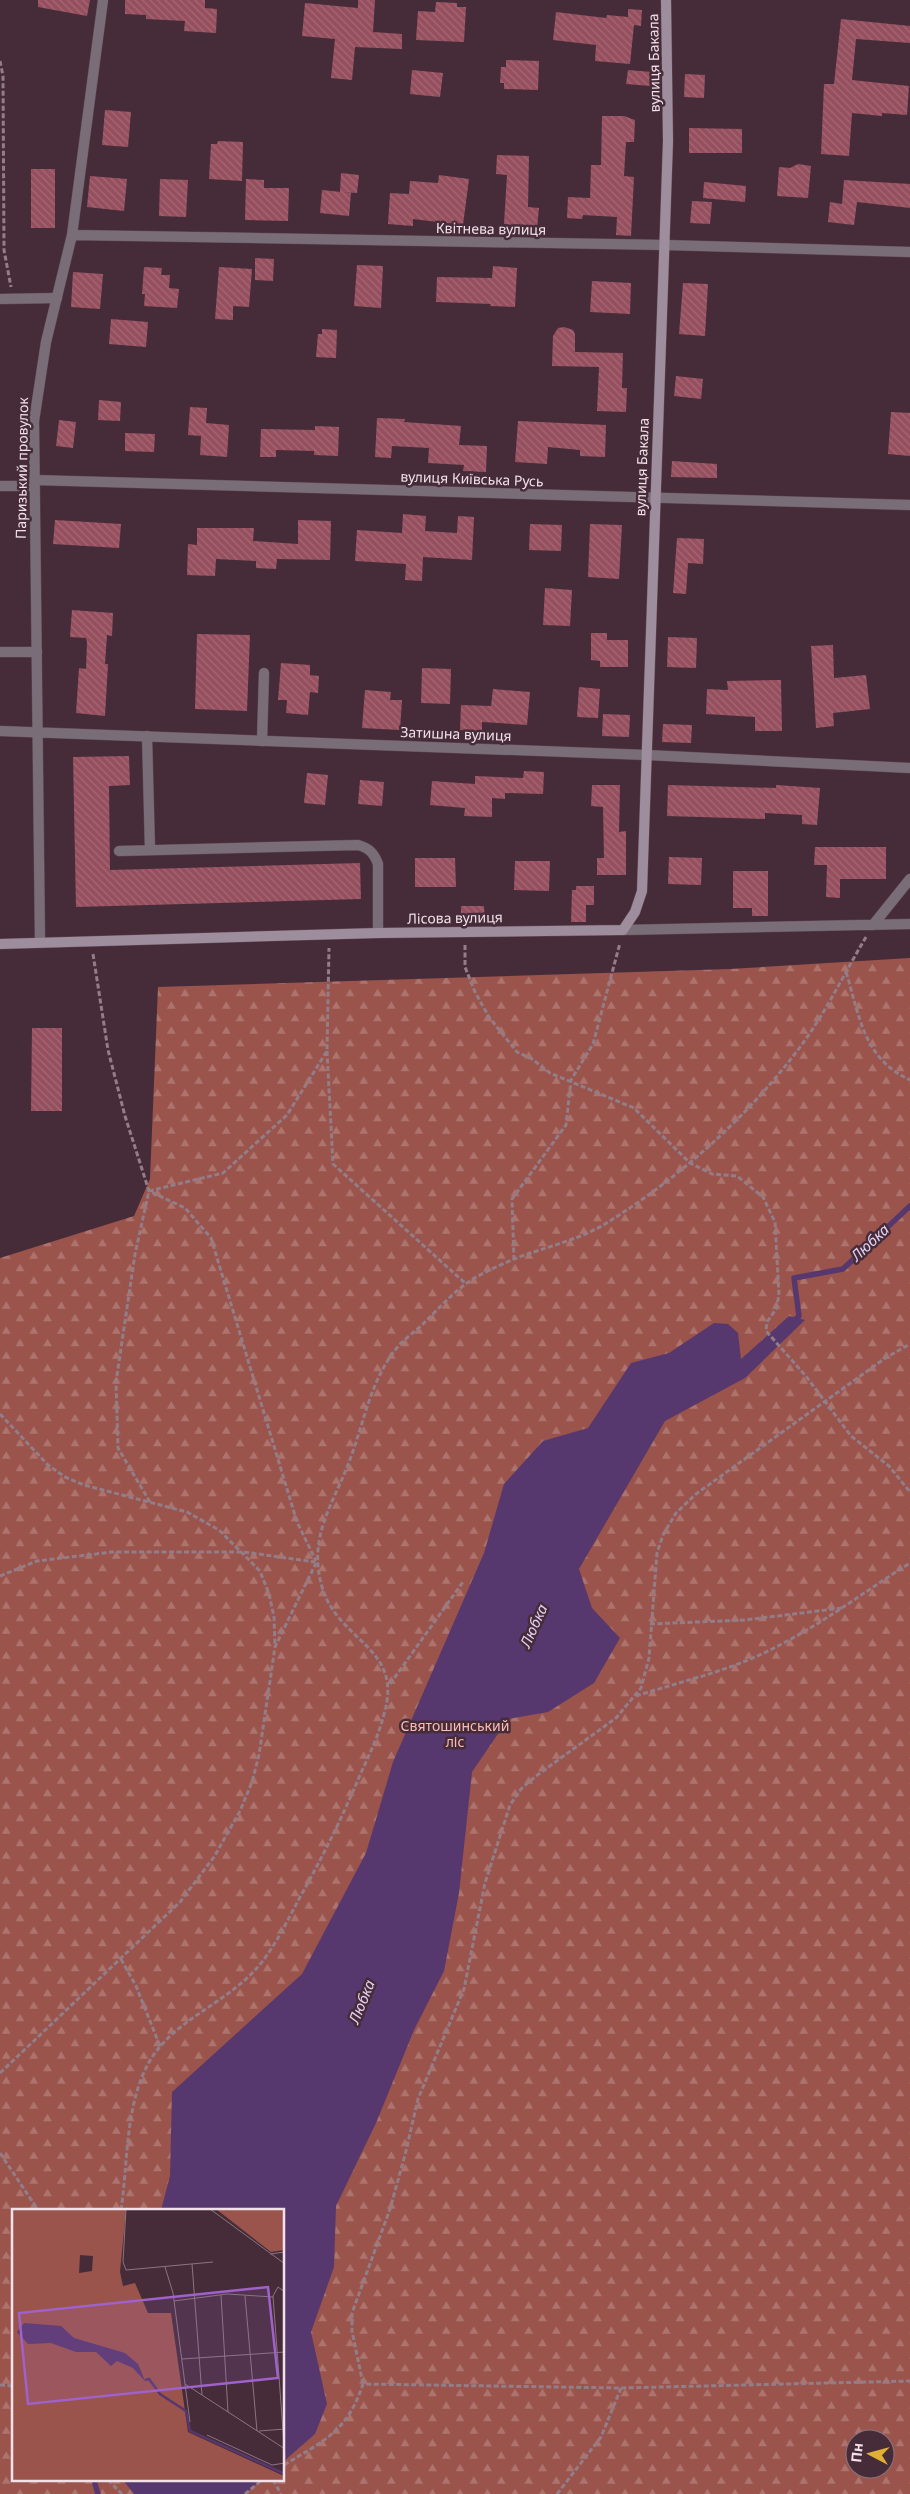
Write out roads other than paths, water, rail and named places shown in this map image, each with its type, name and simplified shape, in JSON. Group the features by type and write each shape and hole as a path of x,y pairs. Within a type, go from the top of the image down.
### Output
{"street":[{"name":"Паризький провулок","path":"40,942 34,420 39,378 72,236 102,0"},
{"name":"вулиця Бакала","path":"623,930 635,912 642,891 654,498 665,245 668,91 666,0"},
{"name":"Квітнева вулиця","path":"72,236 665,245 910,252"},
{"path":"0,299 57,298"},
{"name":"вулиця Київська Русь","path":"0,486 34,483 910,504"},
{"path":"0,652 37,652"},
{"path":"262,740 264,673"},
{"name":"Затишна вулиця","path":"0,731 647,755 910,768"},
{"path":"147,736 150,850"},
{"path":"119,851 358,845 368,848 375,856 378,864 378,933"},
{"path":"873,926 910,879"},
{"name":"Лісова вулиця","path":"0,944 378,933 910,924"}],"water":[{"path":"789,1316 805,1320 745,1378 665,1421 579,1569 592,1608 620,1638 594,1683 548,1712 508,1719 472,1772 459,1893 444,1971 414,2030 376,2123 336,2206 334,2267 311,2332 327,2404 315,2434 285,2460 285,2209 161,2209 170,2176 172,2092 302,1974 366,1853 393,1762 484,1553 504,1484 543,1441 588,1428 631,1363 669,1353 714,1323 728,1324 738,1333 741,1359"},
{"path":"125,2482 259,2482 245,2494 134,2494"}],"waterway":[{"name":"Любка","path":"793,1322 799,1316 794,1278 843,1269 910,1206"},
{"name":"Любка","path":"95,2484 98,2494"}],"park label":[{"name":"Святошинський ліс","path":"455,1734"}]}
